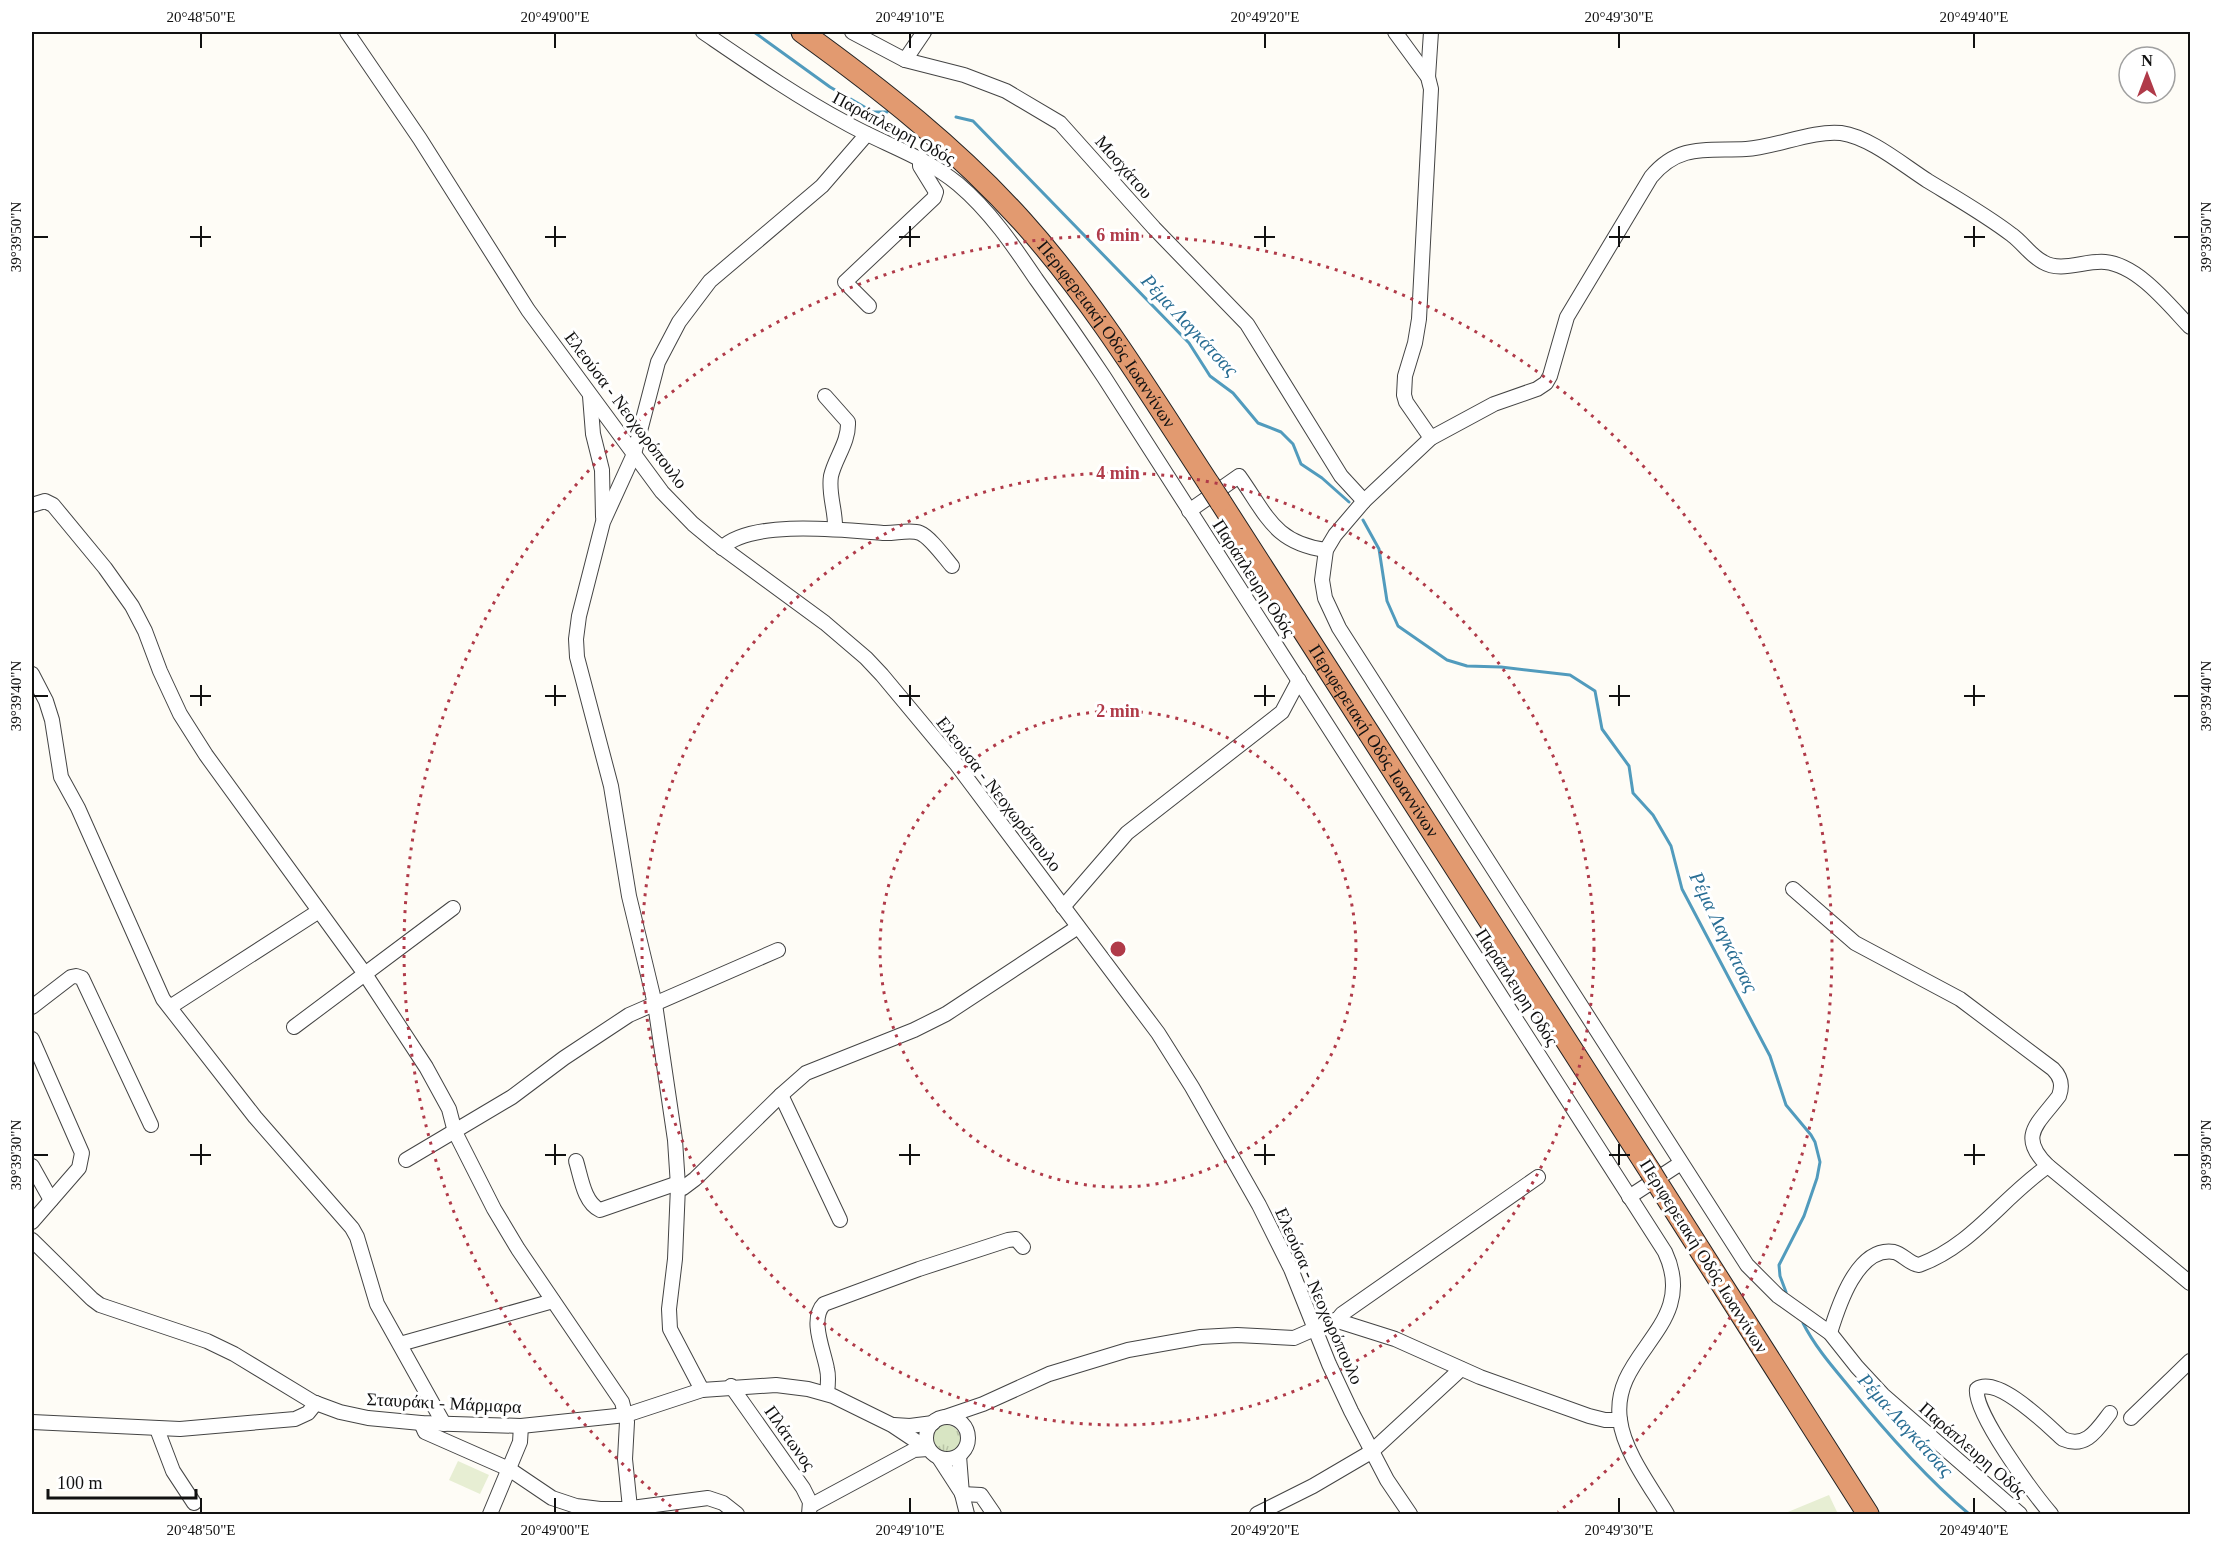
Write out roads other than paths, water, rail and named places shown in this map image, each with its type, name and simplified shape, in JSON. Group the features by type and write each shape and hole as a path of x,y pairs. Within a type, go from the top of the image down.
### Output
{"highway":[{"name":"Περιφερειακή Οδός Ιωαννίνων","path":"802,32 878,88 958,155 1021,220 1096,314 1215,492 1868,1515"}],"street":[{"name":"Ελεούσα - Νεοχωρόπουλο","path":"347,32 420,138 528,309 651,477 676,506 722,548 825,623 882,675 957,765 1142,1011 1192,1087 1282,1250 1329,1364 1371,1452 1410,1515"},
{"name":"Παράπλευρη Οδός","path":"704,32 772,79 867,134 920,158 966,192 1005,234 1104,377 1665,1252 1672,1270 1673,1296 1669,1310 1623,1385 1620,1420 1628,1448 1667,1515"},
{"name":"Μοσχάτου","path":"852,32 905,60 996,86 1052,116 1069,131 1140,214 1247,324 1341,476 1364,501"},
{"path":"905,60 924,32"},
{"path":"1395,32 1428,77"},
{"path":"1431,32 1428,77 1431,96 1420,297 1415,343 1405,376 1404,389 1406,402 1431,438"},
{"name":"Παράπλευρη Οδός","path":"2020,1515 1883,1395 1830,1333 1778,1296 1747,1265 1339,628 1323,589 1322,567 1326,550 1345,521 1431,438 1494,404 1541,388 1546,383 1552,371 1563,325 1573,304 1651,177 1669,160 1682,154 1697,150 1748,149 1830,133 1851,136 1896,159 2003,228 2043,263 2058,267 2104,262 2130,270 2155,291 2190,327"},
{"path":"702,1390 673,1338 669,1318 675,1259 678,1186 675,1140 655,1004 629,896 611,786 577,657 576,639 579,616 603,522 634,454 658,362 679,322 710,281 822,186 867,134"},
{"path":"869,306 845,282 934,198 936,192 920,166 920,158"},
{"path":"590,395 593,434 602,470 603,522"},
{"path":"825,396 848,422 845,440 831,479 835,529"},
{"path":"1189,511 1239,476 1271,522 1287,538 1305,546 1326,550"},
{"path":"32,505 45,501 53,505 105,568 137,614 180,714 206,755 365,974 426,1067 449,1108 455,1132 494,1209 518,1249 622,1402 626,1414 625,1459 635,1510"},
{"path":"722,548 733,539 746,535 808,528 920,533 952,566"},
{"path":"32,674 49,710 64,783 78,808 161,995 275,1141 352,1228 361,1248 374,1296 444,1424"},
{"path":"1063,907 1127,833 1282,712 1299,680"},
{"path":"1793,889 1855,943 1959,999 2056,1073 2061,1082 2061,1092 2035,1129 2032,1138 2036,1154 2190,1283"},
{"path":"294,1027 453,908"},
{"path":"170,1007 320,911"},
{"path":"576,1161 589,1201 600,1210 678,1186 683,1188 806,1074 914,1030 946,1014 1078,927"},
{"path":"405,1160 512,1097 564,1058 619,1022 777,950"},
{"path":"32,1007 71,977 82,978 151,1125"},
{"path":"32,1039 81,1151 79,1168 32,1222"},
{"path":"781,1095 840,1220"},
{"path":"1629,1197 1681,1163"},
{"path":"32,1166 51,1200"},
{"path":"1830,1333 1838,1306 1849,1283 1871,1259 1893,1252 1919,1265 1952,1249 1972,1234 2026,1182 2048,1166"},
{"path":"1337,1320 1342,1314 1424,1255 1538,1177"},
{"path":"827,1393 827,1370 818,1319 820,1309 824,1304 1008,1240 1016,1239 1023,1247"},
{"name":"Σταυράκι - Μάρμαρα","path":"32,1240 100,1305 174,1329 219,1347 316,1403 360,1417 421,1424 521,1426 626,1414 702,1390 731,1386 789,1385 827,1393 892,1425 934,1453"},
{"path":"400,1344 553,1301"},
{"path":"892,1425 910,1426 939,1420 1067,1368 1153,1344 1228,1335 1294,1338 1332,1320 1420,1349 1461,1369 1589,1416 1605,1420 1620,1420"},
{"path":"2131,1418 2190,1361"},
{"path":"1257,1515 1314,1486 1371,1452 1461,1369"},
{"name":"Πλάτωνος","path":"731,1386 803,1488 810,1510"},
{"path":"2051,1515 2025,1482 1991,1426 1977,1401 1977,1389 1990,1386 2002,1390 2070,1443 2078,1443 2089,1438 2110,1413"},
{"path":"32,1422 197,1429 289,1420 305,1415 316,1403"},
{"path":"810,1510 914,1450 934,1453 946,1460 959,1456 967,1445 967,1431 972,1416 983,1404"},
{"path":"962,1494 934,1453 926,1435 939,1420 958,1420 967,1431"},
{"path":"421,1424 425,1432 509,1469 541,1491 563,1502 600,1509 635,1510 708,1498 718,1501 737,1515"},
{"path":"491,1513 520,1442 521,1426"},
{"path":"157,1429 173,1471 194,1503"},
{"path":"959,1456 962,1494 967,1515"},
{"path":"962,1494 981,1495 994,1515"}],"waterway":[{"name":"Ρέμα Λαγκάτσας","path":"754,32 830,87 873,112 887,112"},
{"name":"Ρέμα Λαγκάτσας","path":"956,117 973,121 1189,343 1210,376 1233,393 1258,423 1281,432 1293,444 1301,464 1322,478 1349,502"},
{"name":"Ρέμα Λαγκάτσας","path":"1363,520 1379,549 1387,601 1398,626 1447,660 1467,666 1501,667 1570,675 1595,691 1602,729 1629,766 1633,793 1653,815 1671,846 1682,889 1770,1056 1786,1105 1815,1142 1820,1162 1817,1178 1804,1216 1779,1265 1786,1292"},
{"name":"Ρέμα Λαγκάτσας","path":"1803,1323 1829,1362 1889,1435 1936,1484 1969,1514"}]}
